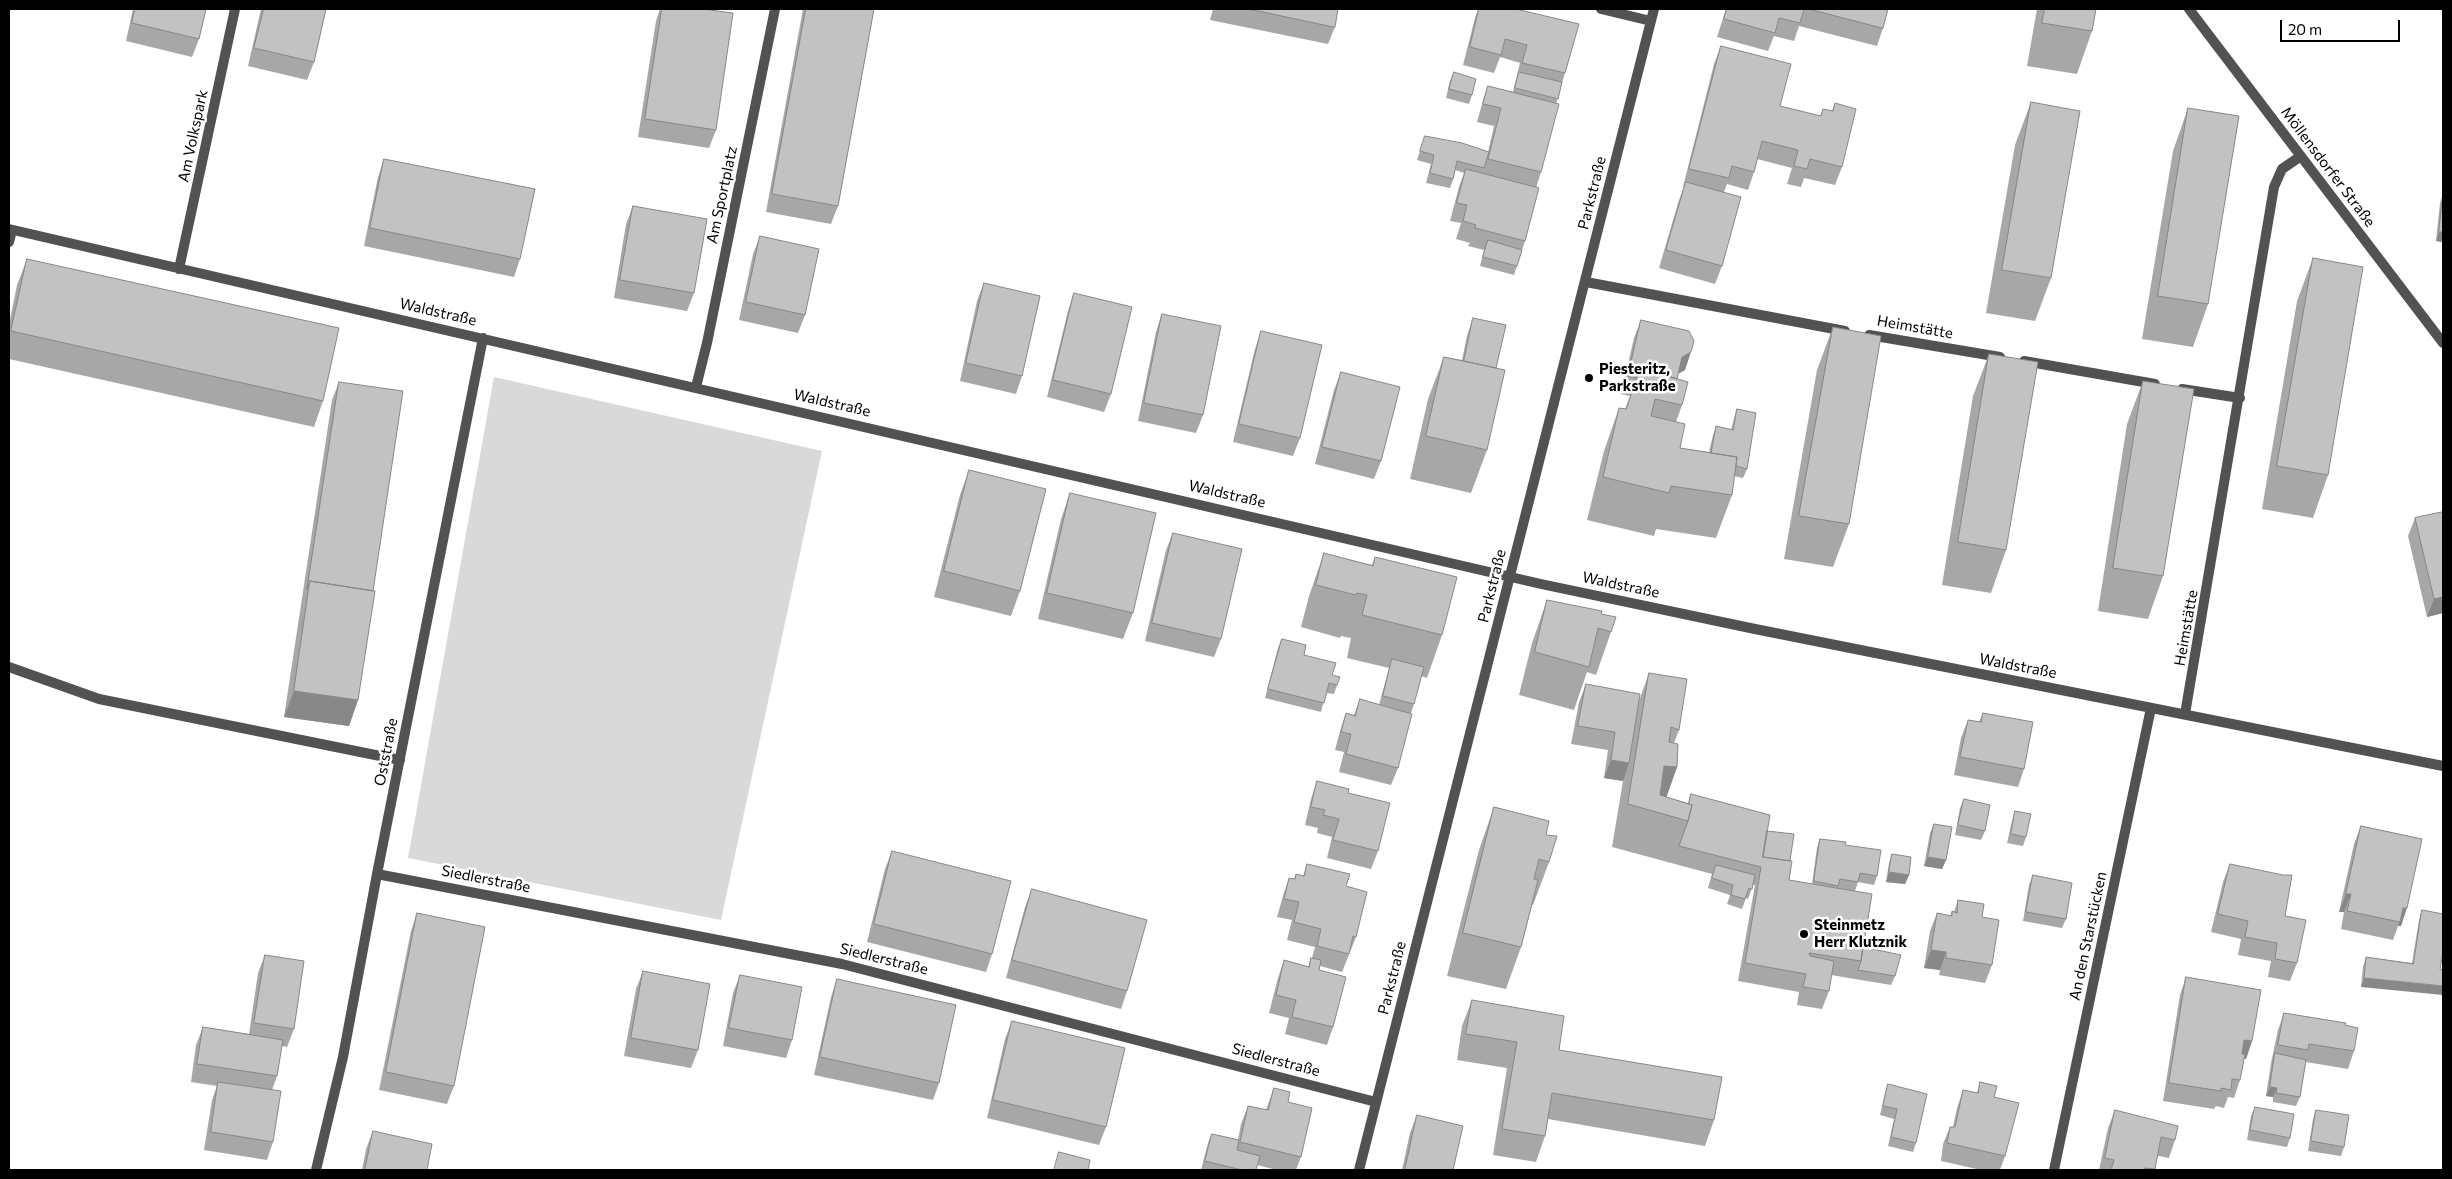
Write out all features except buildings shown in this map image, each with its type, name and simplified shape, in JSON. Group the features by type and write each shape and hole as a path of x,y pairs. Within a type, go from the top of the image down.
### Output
{"street":[{"name":"Am Volkspark","path":"179,269 235,9"},
{"name":"Am Sportplatz","path":"696,387 707,343 776,9"},
{"path":"1601,9 1651,21"},
{"name":"Parkstraße","path":"1359,1170 1654,9"},
{"name":"Möllensdorfer Straße","path":"2189,9 2443,343"},
{"name":"Heimstätte","path":"2185,714 2240,398 2274,187 2282,169 2301,156"},
{"name":"Waldstraße","path":"10,230 1510,576 1755,629 2443,766"},
{"path":"9,242 10,230"},
{"name":"Heimstätte","path":"1586,282 1767,317 2240,398"},
{"name":"Oststraße","path":"316,1170 343,1057 377,874 483,338"},
{"path":"9,667 100,698 400,760"},
{"name":"An den Starstücken","path":"2054,1170 2151,708"},
{"name":"Siedlerstraße","path":"377,874 861,968 1376,1102"}],"shaded area":[{"path":"494,377 822,451 721,920 408,858"}],"place":[{"name":"Piesteritz, Parkstraße","path":"1589,378"},
{"name":"Steinmetz Herr Klutznik","path":"1804,934"}]}
